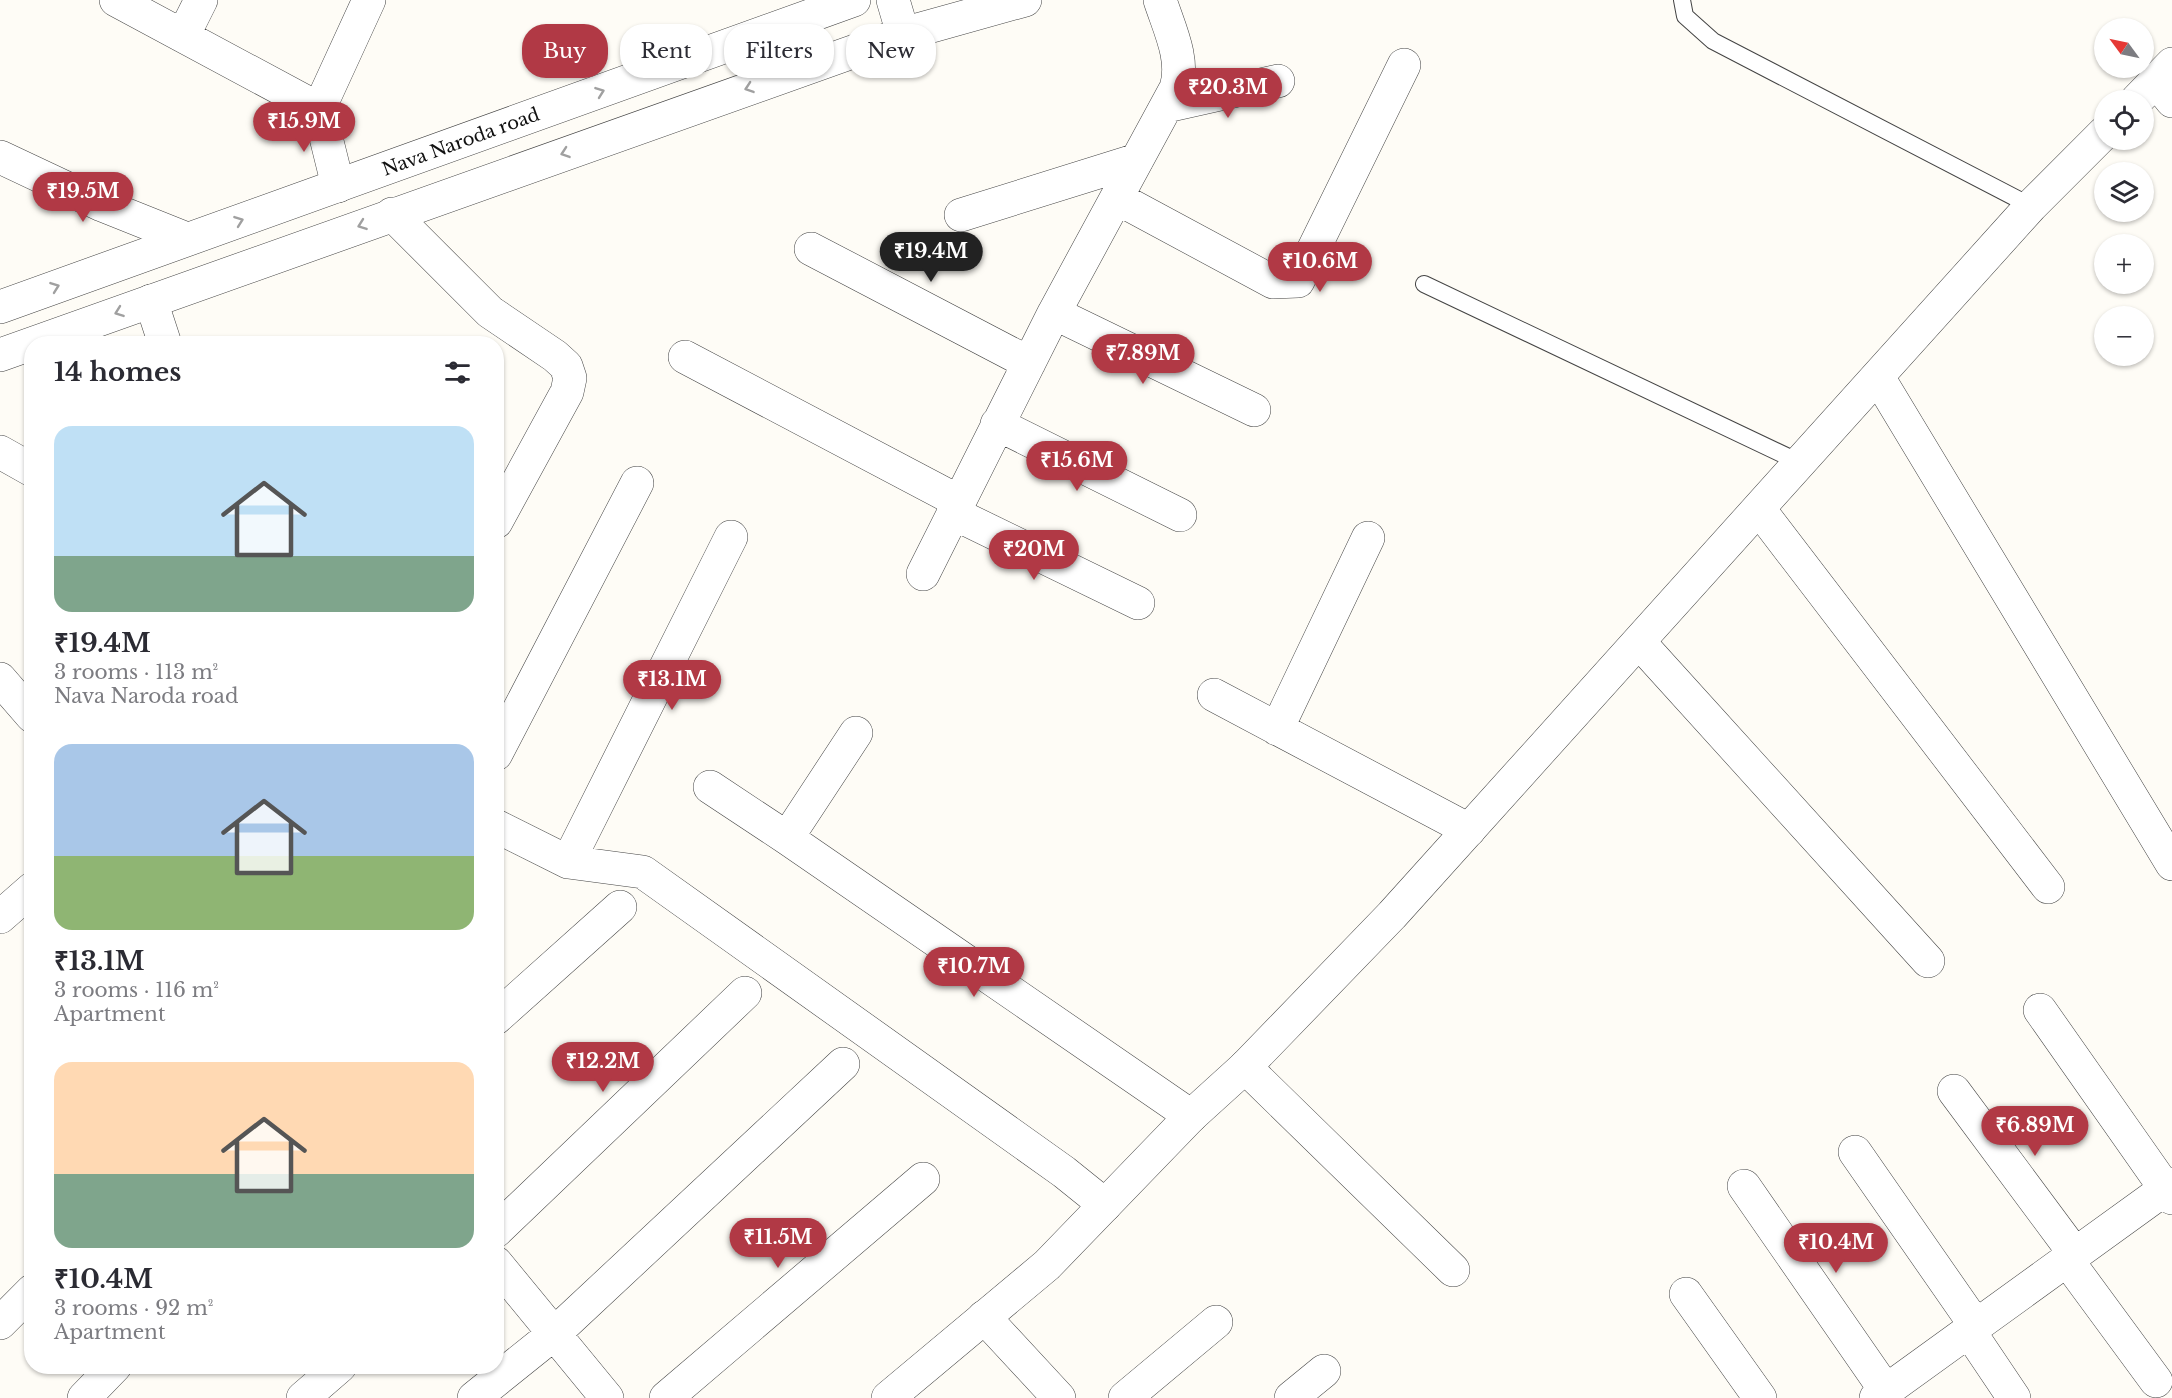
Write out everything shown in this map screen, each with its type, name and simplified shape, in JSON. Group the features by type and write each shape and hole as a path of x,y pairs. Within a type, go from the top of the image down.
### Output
{"street":[{"path":"116,0 319,109"},
{"path":"183,36 201,0"},
{"path":"338,186 319,109 369,0"},
{"name":"Nava Naroda road","path":"0,307 854,0"},
{"path":"894,0 900,24"},
{"path":"936,25 1025,0"},
{"path":"923,574 1054,313 1167,106 1179,75 1179,63 1160,0"},
{"path":"53,336 846,54"},
{"path":"1117,198 1273,282 1298,281 1404,65"},
{"path":"1167,106 1278,81"},
{"path":"888,1398 1047,1265 1191,1116 1245,1067 1392,915 2031,206 2094,143"},
{"path":"0,157 102,205 187,239"},
{"path":"961,215 1137,160"},
{"path":"392,214 490,312 566,366 570,378 567,392 504,507"},
{"path":"810,249 1029,363"},
{"path":"151,301 162,336"},
{"path":"1054,313 1254,410"},
{"path":"0,355 24,346"},
{"path":"685,357 956,507 1138,603"},
{"path":"1878,377 2172,864"},
{"path":"997,424 1180,515"},
{"path":"0,452 24,466"},
{"path":"504,739 637,483"},
{"path":"1759,509 2048,887"},
{"path":"568,862 731,537"},
{"path":"1277,729 1368,538"},
{"path":"1639,642 1928,961"},
{"path":"0,679 24,707"},
{"path":"1214,695 1469,830"},
{"path":"787,838 856,733"},
{"path":"710,787 1191,1116"},
{"path":"504,830 568,862 643,872 1064,1172 1105,1205"},
{"path":"0,917 24,896"},
{"path":"504,1011 620,907"},
{"path":"504,1223 746,993"},
{"path":"1744,1186 1881,1395 2071,1257 2170,1190 2040,1010"},
{"path":"504,1374 555,1333 843,1064"},
{"path":"1245,1067 1453,1270"},
{"path":"1954,1091 2156,1381"},
{"path":"1855,1152 1972,1328 2014,1398"},
{"path":"666,1398 923,1179"},
{"path":"504,1272 607,1398"},
{"path":"1686,1294 1760,1398"},
{"path":"0,1323 24,1299"},
{"path":"984,1317 1059,1398"},
{"path":"1125,1398 1216,1322"},
{"path":"1291,1398 1324,1371"},
{"path":"84,1398 107,1374"},
{"path":"303,1398 331,1374"},
{"path":"474,1398 504,1374"}],"lane":[{"path":"1682,0 1685,16 1713,41 2031,206"},
{"path":"1424,284 1801,463"}]}
